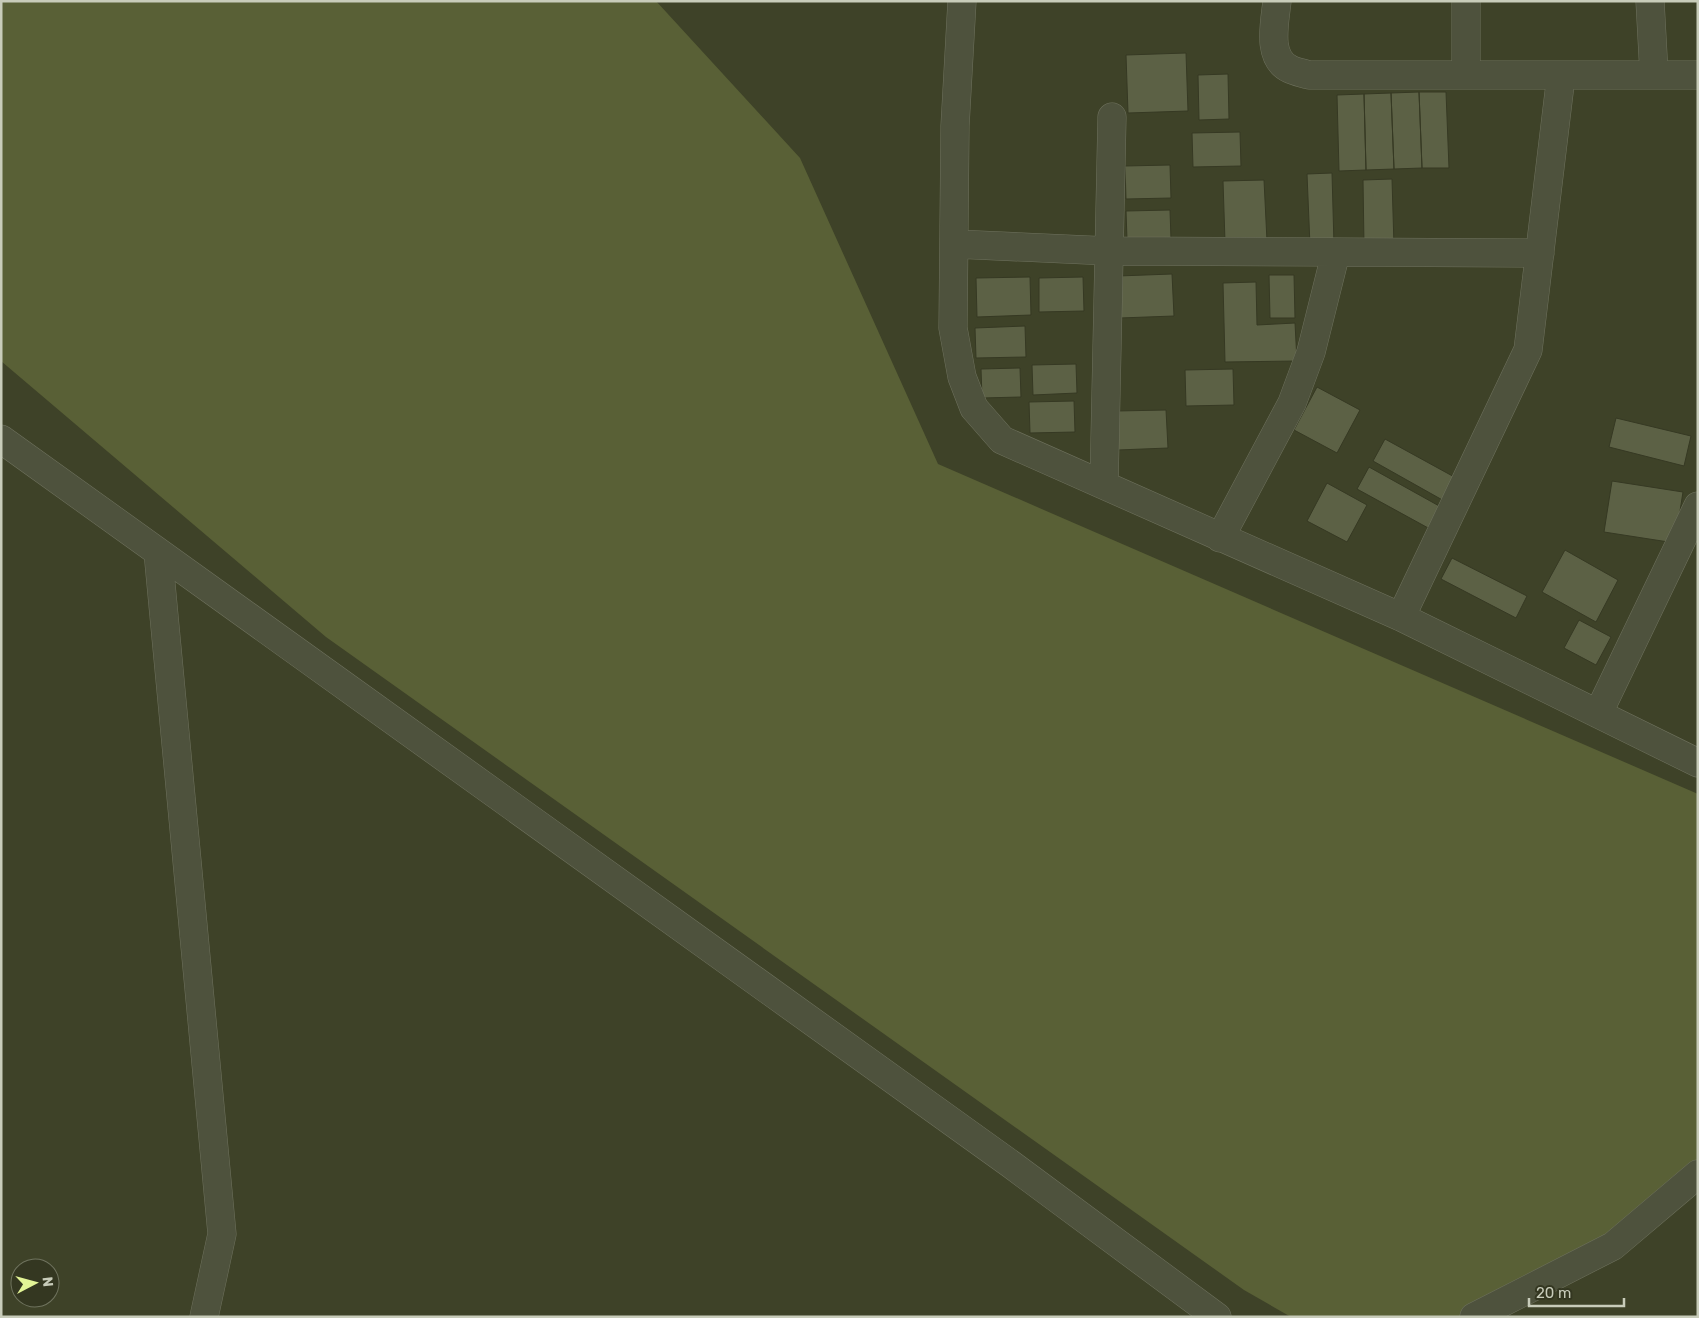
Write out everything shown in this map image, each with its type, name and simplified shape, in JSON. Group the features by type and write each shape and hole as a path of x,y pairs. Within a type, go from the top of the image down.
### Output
{"street":[{"path":"962,1 954,126 955,244 953,328 962,377 974,408 1002,440 1401,617 1698,763"},
{"path":"1277,1 1274,40 1278,60 1289,69 1309,75 1698,75"},
{"path":"1466,1 1466,75"},
{"path":"1650,1 1654,74"},
{"path":"1401,617 1528,350 1560,76"},
{"path":"1104,485 1112,117"},
{"path":"955,244 1109,251 1540,253"},
{"path":"1220,538 1292,403 1311,352 1336,252"},
{"path":"1,439 1012,1164 1217,1317"},
{"path":"1598,714 1698,506"},
{"path":"158,552 222,1234 204,1317"},
{"path":"1474,1317 1613,1246 1698,1174"}],"shaded area":[{"path":"1,1 656,1 800,158 938,464 1698,794 1698,1181 1638,1234 1464,1317 1291,1317 1244,1290 326,637 1,361"}],"building":[{"path":"1186,53 1188,111 1128,113 1126,55"},
{"path":"1228,74 1229,119 1199,120 1198,75"},
{"path":"1419,92 1446,92 1449,168 1422,168"},
{"path":"1419,92 1422,168 1394,169 1391,93"},
{"path":"1391,93 1394,169 1366,170 1364,94"},
{"path":"1364,94 1366,170 1339,171 1337,95"},
{"path":"1240,132 1241,166 1193,167 1192,133"},
{"path":"1170,165 1171,198 1126,199 1125,166"},
{"path":"1332,173 1334,245 1310,246 1307,174"},
{"path":"1392,179 1394,246 1364,246 1363,180"},
{"path":"1264,180 1267,241 1225,242 1223,181"},
{"path":"1170,210 1171,239 1127,240 1126,211"},
{"path":"1172,274 1174,316 1120,318 1118,276"},
{"path":"1269,275 1294,275 1295,318 1270,318"},
{"path":"1030,277 1031,315 977,317 976,278"},
{"path":"1083,277 1084,311 1039,312 1039,278"},
{"path":"1256,282 1257,325 1295,323 1297,361 1225,362 1223,283"},
{"path":"1025,326 1026,357 976,358 975,328"},
{"path":"1076,364 1077,393 1033,395 1032,365"},
{"path":"1020,368 1021,397 982,398 981,369"},
{"path":"1233,369 1234,405 1186,406 1185,370"},
{"path":"1317,387 1360,410 1337,453 1294,430"},
{"path":"1074,401 1075,432 1030,433 1029,402"},
{"path":"1166,410 1168,448 1118,450 1117,411"},
{"path":"1616,418 1691,436 1684,466 1609,447"},
{"path":"1385,439 1458,479 1446,502 1373,461"},
{"path":"1369,467 1441,507 1430,529 1357,489"},
{"path":"1612,481 1683,492 1675,543 1604,532"},
{"path":"1327,483 1367,505 1347,542 1307,521"},
{"path":"1565,550 1618,580 1596,622 1542,592"},
{"path":"1452,558 1527,596 1516,618 1441,579"},
{"path":"1579,620 1611,637 1596,665 1564,648"}]}
